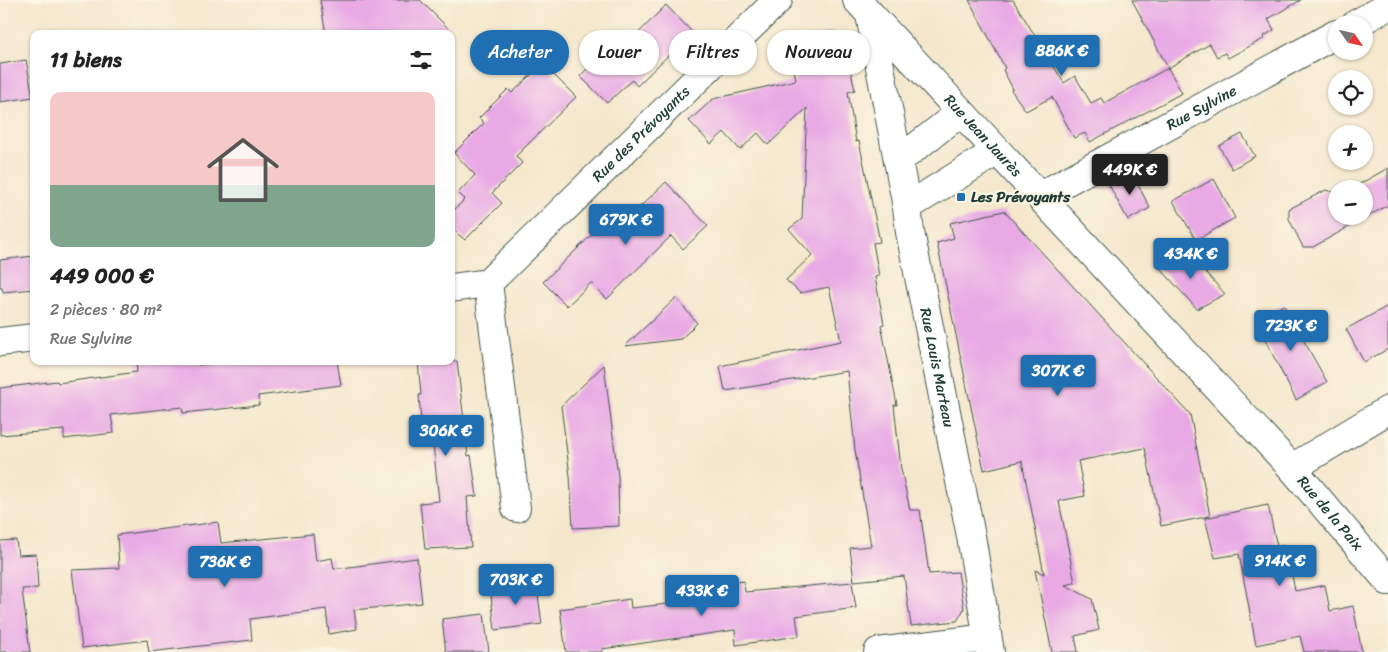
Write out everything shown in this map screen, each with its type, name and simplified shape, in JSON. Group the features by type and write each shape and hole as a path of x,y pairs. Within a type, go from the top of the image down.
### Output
{"street":[{"name":"Rue des Prévoyants","path":"488,283 778,0"},
{"path":"1372,15 1388,6"},
{"name":"Rue Jean Jaurès","path":"863,8 1292,468"},
{"name":"Rue Louis Marteau","path":"863,8 898,161 910,232 971,536 989,645"},
{"name":"Rue Sylvine","path":"1040,196 1328,38"},
{"path":"898,161 960,112"},
{"path":"907,207 997,151"},
{"path":"455,287 488,283 516,508"},
{"path":"0,342 30,338"},
{"path":"1292,468 1388,410"},
{"name":"Rue de la Paix","path":"1292,468 1388,581"},
{"path":"878,652 989,645"}],"building":[{"path":"320,0 420,0 450,30 325,30"},
{"path":"969,0 1013,0 1064,83 1075,76 1091,103 1101,98 1104,103 1168,68 1182,93 1090,142 1085,133 1074,138 1052,97 1026,111 1011,90 1013,89 1003,70 1005,68"},
{"path":"1132,0 1301,0 1268,19 1274,30 1264,36 1265,38 1228,58 1225,53 1217,57 1210,44 1168,68"},
{"path":"666,5 690,30 669,30 669,55 659,64 659,30 641,30"},
{"path":"26,60 30,81 30,97 0,102 0,64"},
{"path":"531,75 554,75 576,97 516,156 522,163 492,193 502,203 465,240 455,231 455,209 465,199 458,193 475,175 455,152 484,123 479,118 508,89 512,93"},
{"path":"648,75 637,86 632,80 607,103 580,76"},
{"path":"795,75 852,75 855,90 848,92 856,142 859,141 880,242 873,243 879,276 875,277 884,324 881,325 897,405 894,405 901,469 910,510 920,510 929,574 958,572 964,609 957,621 911,626 904,576 854,581 850,548 871,546 855,450 847,371 725,391 720,366 841,341 829,287 800,293 786,280 812,255 789,229 802,219 807,108 768,145 758,133 740,150 724,132 711,144 689,121 713,99 796,80"},
{"path":"1242,134 1255,156 1232,169 1219,146"},
{"path":"1388,168 1388,205 1373,213 1373,180 1367,180"},
{"path":"1132,173 1150,208 1128,220 1109,185"},
{"path":"1214,179 1235,218 1196,240 1173,201"},
{"path":"666,182 708,226 683,249 671,236 607,299 591,283 567,306 543,282 611,216 620,226"},
{"path":"1328,191 1328,225 1352,225 1313,247 1303,247 1289,219 1289,209"},
{"path":"1004,211 1190,414 1210,516 1161,526 1145,448 1078,461 1085,496 1059,501 1075,583 1065,585 1092,599 1099,630 1075,636 1078,652 1052,652 1035,570 1044,574 1022,461 984,470 937,243 954,238 950,223"},
{"path":"1181,248 1225,294 1197,309 1160,268"},
{"path":"30,256 30,289 3,292 2,288 0,288 0,260"},
{"path":"676,298 697,323 681,339 625,346"},
{"path":"1284,305 1327,382 1296,400 1255,320"},
{"path":"1388,306 1388,349 1364,362 1346,329"},
{"path":"455,361 457,361 468,456 471,455 477,496 467,497 471,547 425,549 420,503 439,501 432,434 422,435 419,395 421,395 418,365 455,365"},
{"path":"136,365 338,365 341,385 258,396 259,405 183,413 182,407 111,415 114,433 64,439 64,430 0,435 0,388 57,381 58,383 137,372"},
{"path":"604,365 618,476 619,526 573,528 570,476 561,406"},
{"path":"1268,505 1277,547 1286,544 1295,591 1325,585 1330,611 1353,606 1362,652 1304,652 1300,636 1256,645 1239,554 1215,558 1205,518"},
{"path":"218,522 221,543 313,534 316,561 332,558 334,569 417,558 422,603 354,610 357,629 329,634 326,609 250,619 252,640 149,652 147,640 82,648 72,570 119,568 117,535"},
{"path":"16,540 18,555 36,554 38,588 22,589 30,652 0,652 0,541"},
{"path":"536,581 542,624 495,630 490,587"},
{"path":"744,581 745,592 852,582 856,608 796,616 799,636 736,645 735,630 602,649 602,652 566,652 560,609 630,599 631,608 713,599 711,585"},
{"path":"484,614 489,652 446,652 442,619"}],"place":[{"name":"Les Prévoyants","path":"961,197"}]}
